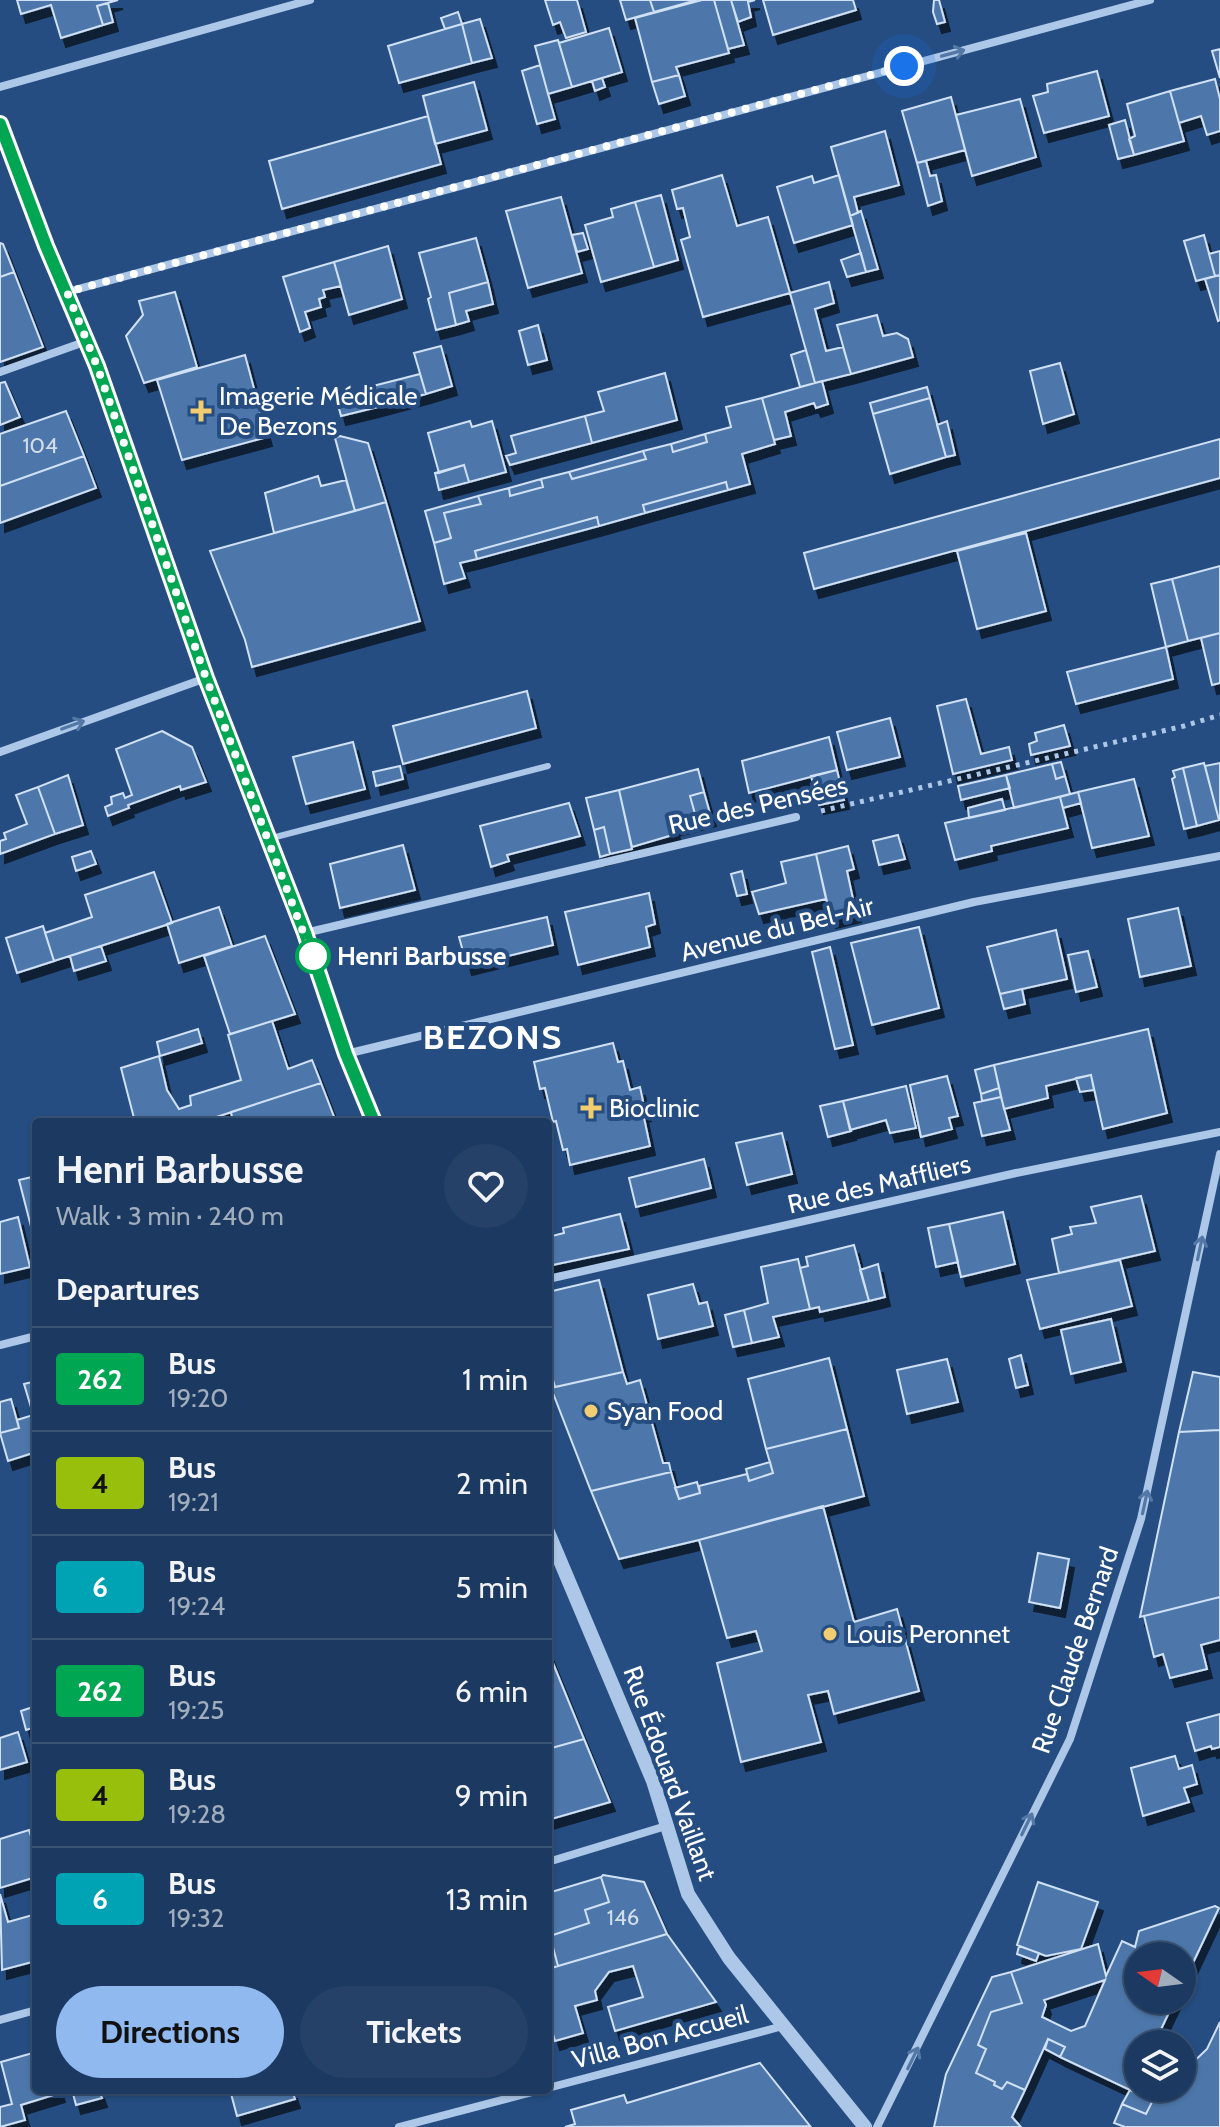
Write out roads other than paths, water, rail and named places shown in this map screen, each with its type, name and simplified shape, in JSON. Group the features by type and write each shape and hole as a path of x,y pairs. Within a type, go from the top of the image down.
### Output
{"street":[{"path":"0,87 310,0"},
{"path":"67,292 1150,0"},
{"path":"0,124 46,246 87,341 206,678 305,933 346,1054 372,1118"},
{"path":"0,372 87,341"},
{"path":"0,752 206,678"},
{"name":"Rue des Pensées","path":"305,933 796,817"},
{"name":"Avenue du Bel-Air","path":"346,1054 974,902 1220,856"},
{"name":"Rue des Maffliers","path":"552,1278 1016,1173 1220,1132"},
{"name":"Rue Claude Bernard","path":"877,2127 1070,1739 1141,1519 1220,1154"},
{"path":"0,1345 32,1337"},
{"name":"Rue Édouard Vaillant","path":"552,1544 653,1781 688,1894 729,1958 865,2127"},
{"path":"552,1861 666,1826"},
{"path":"0,2020 32,2011"},
{"name":"Villa Bon Accueil","path":"552,2087 783,2026"},
{"path":"399,2127 525,2094"}],"lane":[{"path":"268,839 548,766"}],"place":[{"name":"Imagerie Médicale De Bezons","path":"201,411"},
{"name":"Henri Barbusse","path":"313,956"},
{"name":"Bioclinic","path":"591,1108"},
{"name":"Syan Food","path":"591,1411"},
{"name":"Louis Peronnet","path":"830,1634"}],"district":[{"name":"BEZONS","path":"493,1037"}]}
